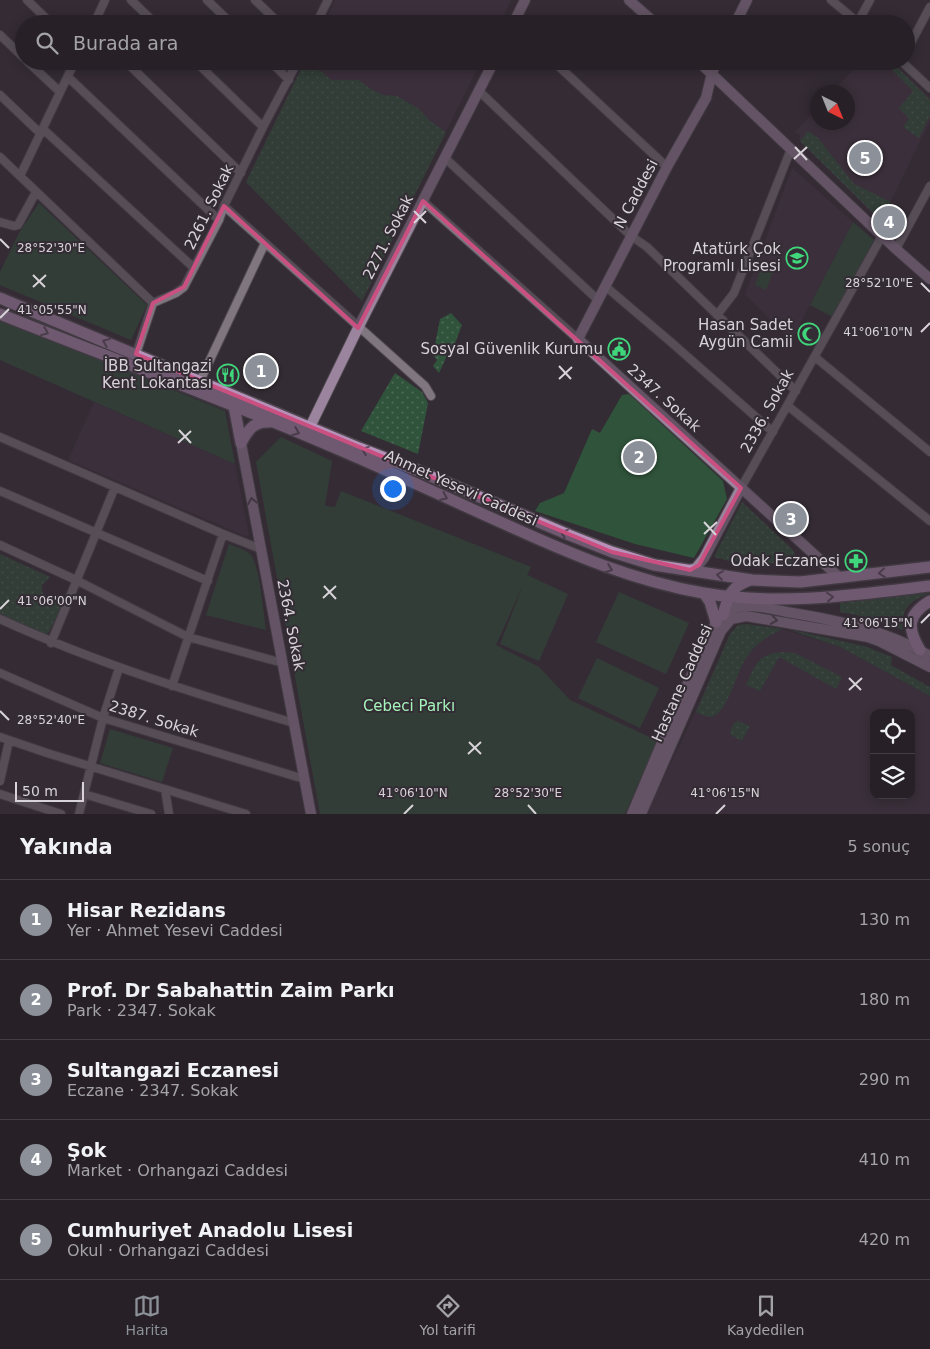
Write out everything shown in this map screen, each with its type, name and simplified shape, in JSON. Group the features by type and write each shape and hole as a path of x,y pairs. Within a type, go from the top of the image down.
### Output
{"main road":[{"name":"Ahmet Yesevi Caddesi","path":"0,298 590,544 654,565 752,580 800,582 930,567"},
{"name":"Ahmet Yesevi Caddesi","path":"0,314 340,450 566,552 617,572 704,593 796,599 930,586"},
{"path":"232,395 241,443"},
{"path":"241,443 247,432 256,424 271,422"},
{"path":"719,619 734,589 740,584 752,580"},
{"path":"704,593 719,619"},
{"path":"922,655 913,638 910,624 915,612 930,601"}],"street":[{"path":"27,0 43,15"},
{"path":"94,0 103,3 98,15"},
{"path":"131,0 147,15"},
{"path":"207,0 223,15"},
{"path":"255,0 271,15"},
{"path":"320,15 328,0"},
{"path":"518,15 525,0"},
{"path":"629,0 646,15"},
{"path":"740,15 747,0"},
{"path":"831,0 849,15"},
{"path":"863,15 870,0"},
{"path":"915,35 930,7"},
{"path":"0,35 15,49"},
{"path":"37,70 60,92"},
{"path":"20,176 71,70"},
{"path":"134,70 241,173"},
{"path":"204,70 263,127"},
{"path":"279,70 289,80"},
{"name":"2261. Sokak","path":"153,303 176,293 184,287 219,220 263,127 294,70"},
{"name":"2271. Sokak","path":"310,427 358,328 490,70"},
{"path":"563,70 667,167"},
{"path":"708,70 882,236 930,279"},
{"name":"N Caddesi","path":"578,339 667,167 706,98 713,70"},
{"path":"911,70 930,88"},
{"path":"68,77 219,220"},
{"path":"479,91 631,236 647,246 796,391"},
{"path":"0,95 194,268"},
{"path":"717,315 734,293 791,149"},
{"path":"0,157 153,303 136,354"},
{"path":"445,158 597,300"},
{"path":"896,249 930,186"},
{"path":"0,222 14,226 18,225 36,192"},
{"name":"2347. Sokak","path":"423,201 578,339 840,578"},
{"path":"224,206 425,386 432,396"},
{"name":"2336. Sokak","path":"690,570 696,568 704,558 882,236"},
{"path":"200,381 265,243"},
{"path":"605,286 773,432"},
{"path":"815,357 930,452"},
{"path":"788,406 930,521"},
{"path":"1,441 261,549"},
{"name":"2364. Sokak","path":"241,443 310,814"},
{"path":"51,643 115,487"},
{"path":"0,491 208,581"},
{"path":"172,686 223,534"},
{"path":"0,545 76,580 188,637 283,662"},
{"path":"719,619 735,607 746,606 794,613 864,627 894,638 922,655"},
{"name":"Hastane Caddesi","path":"641,814 721,630 731,619 746,616 758,617 853,633 922,655 930,667"},
{"path":"0,619 51,643 119,668 294,723"},
{"name":"Hastane Caddesi","path":"632,814 679,702 719,619"},
{"path":"79,814 103,718 119,668"},
{"name":"2387. Sokak","path":"0,673 103,718 304,779"},
{"path":"0,737 246,814"},
{"path":"0,781 9,741"},
{"path":"165,789 169,814"},
{"path":"0,794 61,814"},
{"path":"84,794 151,814"}],"highlighted area":[{"path":"423,201 741,488 699,565 690,570 612,552 136,354 153,303 184,287 224,206 358,328"}],"shaded area":[{"path":"335,0 511,0 504,15 328,15"},
{"path":"301,70 477,70 362,301 246,182"},
{"path":"853,70 901,70 930,98 930,121 881,221 800,141 800,136 795,132 810,116 810,130 855,130 855,85 839,85"},
{"name":"Atatürk Çok Programlı Lisesi","path":"792,168 853,222 791,341 745,294"},
{"path":"94,402 235,464 249,535 245,536 68,460"},
{"path":"747,624 782,629 840,647 930,696 930,814 646,814 686,732 730,634 738,625"}],"green space":[{"path":"301,70 320,70 331,80 359,80 383,95 397,96 419,109 430,121 446,132 362,301 246,182"},
{"path":"892,70 900,70 930,100 930,116 919,138 903,127 909,119 899,108 913,91"},
{"path":"808,131 818,138 854,184 891,202 881,221 800,141"},
{"path":"39,203 147,305 131,340 0,285 0,272 19,233"},
{"path":"853,222 874,240 833,317 810,305"},
{"path":"763,263 775,267 766,290 755,285"},
{"path":"451,313 462,325 452,351 449,351 439,373 433,366 437,360 433,355 440,319"},
{"path":"0,320 225,411 235,464 0,360"},
{"path":"395,373 422,392 428,403 418,454 361,431"},
{"path":"629,394 723,481 727,499 694,558 635,544 535,511 540,503 564,493 592,429 600,433 622,395"},
{"name":"Cebeci Parkı","path":"281,437 332,461 325,506 335,507 341,491 531,567 527,575 568,594 539,661 500,644 523,585 496,645 539,667 570,700 658,741 625,814 320,814 256,462"},
{"path":"742,502 793,550 795,555 794,561 789,564 729,561 714,557"},
{"path":"229,544 250,554 253,559 256,567 266,630 206,615"},
{"path":"0,554 50,577 42,585 42,592 52,603 58,602 67,595 49,632 45,635 0,614"},
{"path":"619,592 689,623 666,674 596,642"},
{"path":"930,593 917,599 906,610 903,630 867,617 840,612 840,603"},
{"path":"747,624 782,629 753,649 743,664 727,701 717,714 709,717 696,712 730,634 738,625"},
{"path":"787,629 864,646 892,657 891,665 930,687 930,696 840,647"},
{"path":"783,652 795,653 842,677 836,689 779,657 760,691 746,685 758,661 768,655"},
{"path":"597,658 659,688 640,728 578,698"},
{"path":"738,721 750,726 742,741 731,735 730,731 734,723"},
{"path":"110,729 173,748 162,782 100,763"}],"place":[{"name":"Cumhuriyet Anadolu Lisesi","path":"865,158"},
{"name":"Şok","path":"889,222"},
{"name":"Atatürk Çok Programlı Lisesi","path":"797,258"},
{"name":"Hasan Sadet Aygün Camii","path":"809,334"},
{"name":"Sosyal Güvenlik Kurumu","path":"619,349"},
{"name":"Hisar Rezidans","path":"261,371"},
{"name":"İBB Sultangazi Kent Lokantası","path":"228,375"},
{"name":"Prof. Dr Sabahattin Zaim Parkı","path":"639,457"},
{"name":"Sultangazi Eczanesi","path":"791,519"},
{"name":"Odak Eczanesi","path":"856,561"}]}
